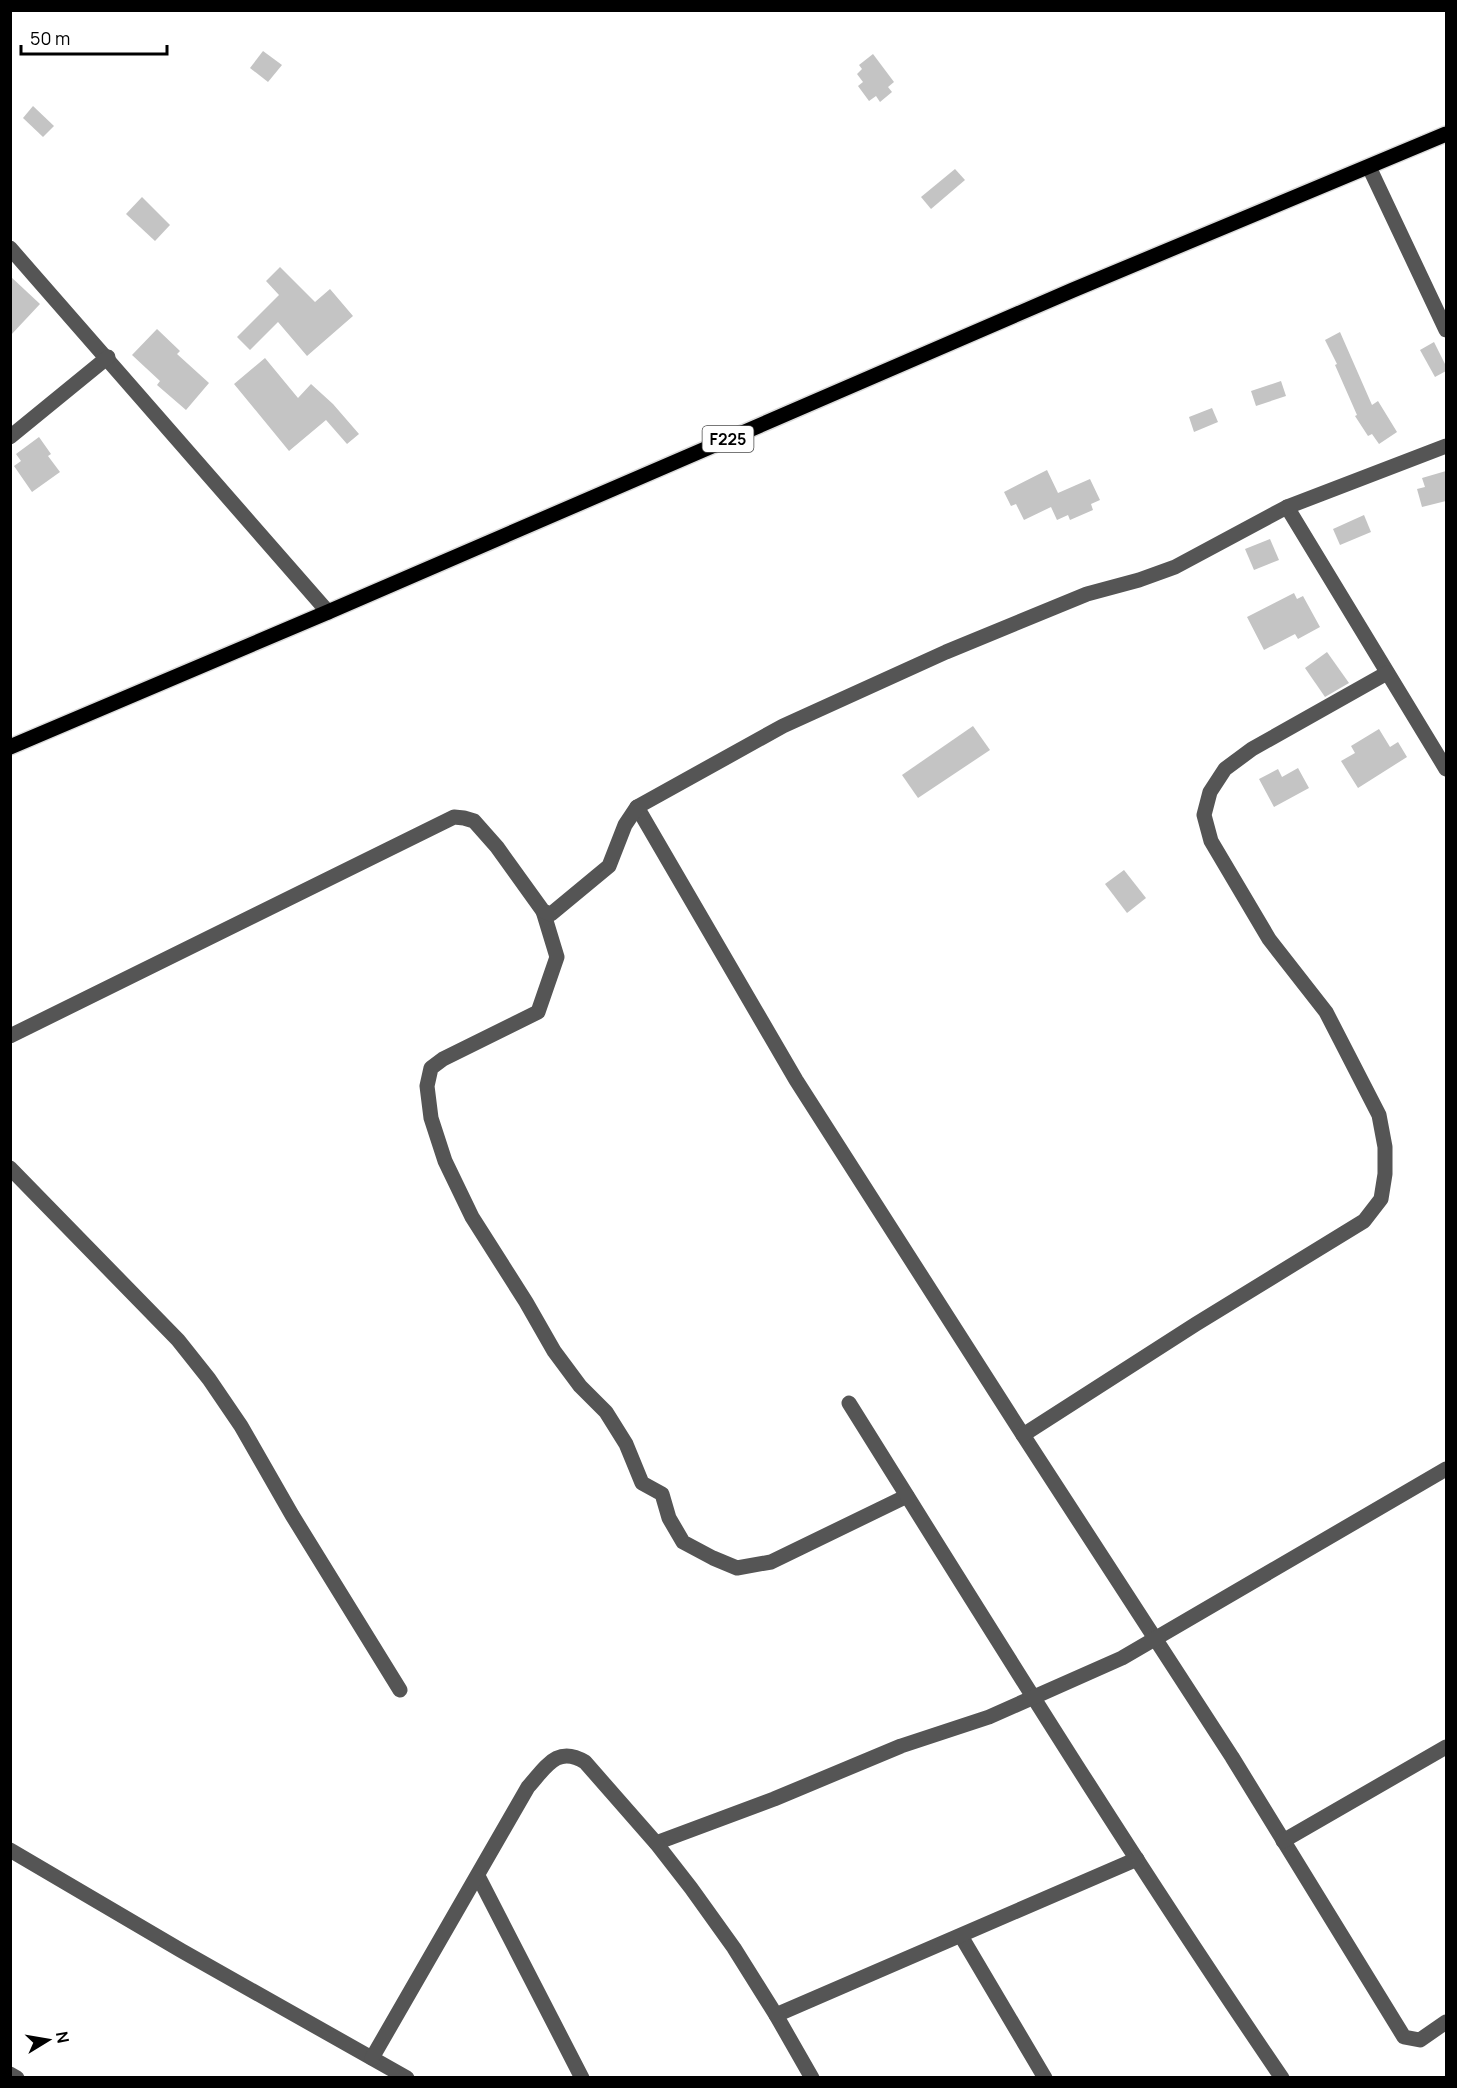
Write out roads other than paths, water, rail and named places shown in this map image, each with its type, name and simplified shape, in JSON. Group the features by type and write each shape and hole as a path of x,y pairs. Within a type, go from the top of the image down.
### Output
{"main road":[{"name":"F225","path":"10,747 1062,295 1446,134"}],"street":[{"path":"1369,167 1446,330"},
{"path":"10,248 108,357 328,612"},
{"path":"10,437 108,357"},
{"path":"543,911 547,914 554,913 609,866 625,825 637,807 783,726 946,652 1066,602 1175,567 1287,507 1446,446"},
{"path":"1287,507 1446,769"},
{"path":"1023,1435 1196,1324 1364,1221 1381,1199 1385,1174 1385,1147 1379,1115 1326,1012 1269,939 1211,841 1204,815 1210,792 1225,769 1252,749 1387,673"},
{"path":"637,807 796,1080 1232,1757 1404,2037 1420,2040 1446,2022"},
{"path":"10,1036 454,817 474,821 543,911 557,957 538,1012 442,1059 431,1068 427,1086 431,1118 445,1161 472,1217 554,1351 580,1386 606,1413 626,1444 642,1483 662,1494 669,1518 683,1542 737,1568 771,1562 907,1496"},
{"path":"10,1168 178,1340 209,1379 241,1426 292,1515 400,1690"},
{"path":"849,1403 1033,1697 1282,2078"},
{"path":"656,1843 774,1799 901,1746 988,1717 1122,1658 1446,1469"},
{"path":"1283,1841 1446,1747"},
{"path":"372,2058 528,1787 553,1759 565,1755 575,1756 585,1762 656,1843 734,1947 812,2078"},
{"path":"10,1850 182,1951 407,2078"},
{"path":"776,2015 1137,1859"},
{"path":"478,1876 582,2078"},
{"path":"961,1936 1045,2078"},
{"path":"10,2074 17,2078"}]}
